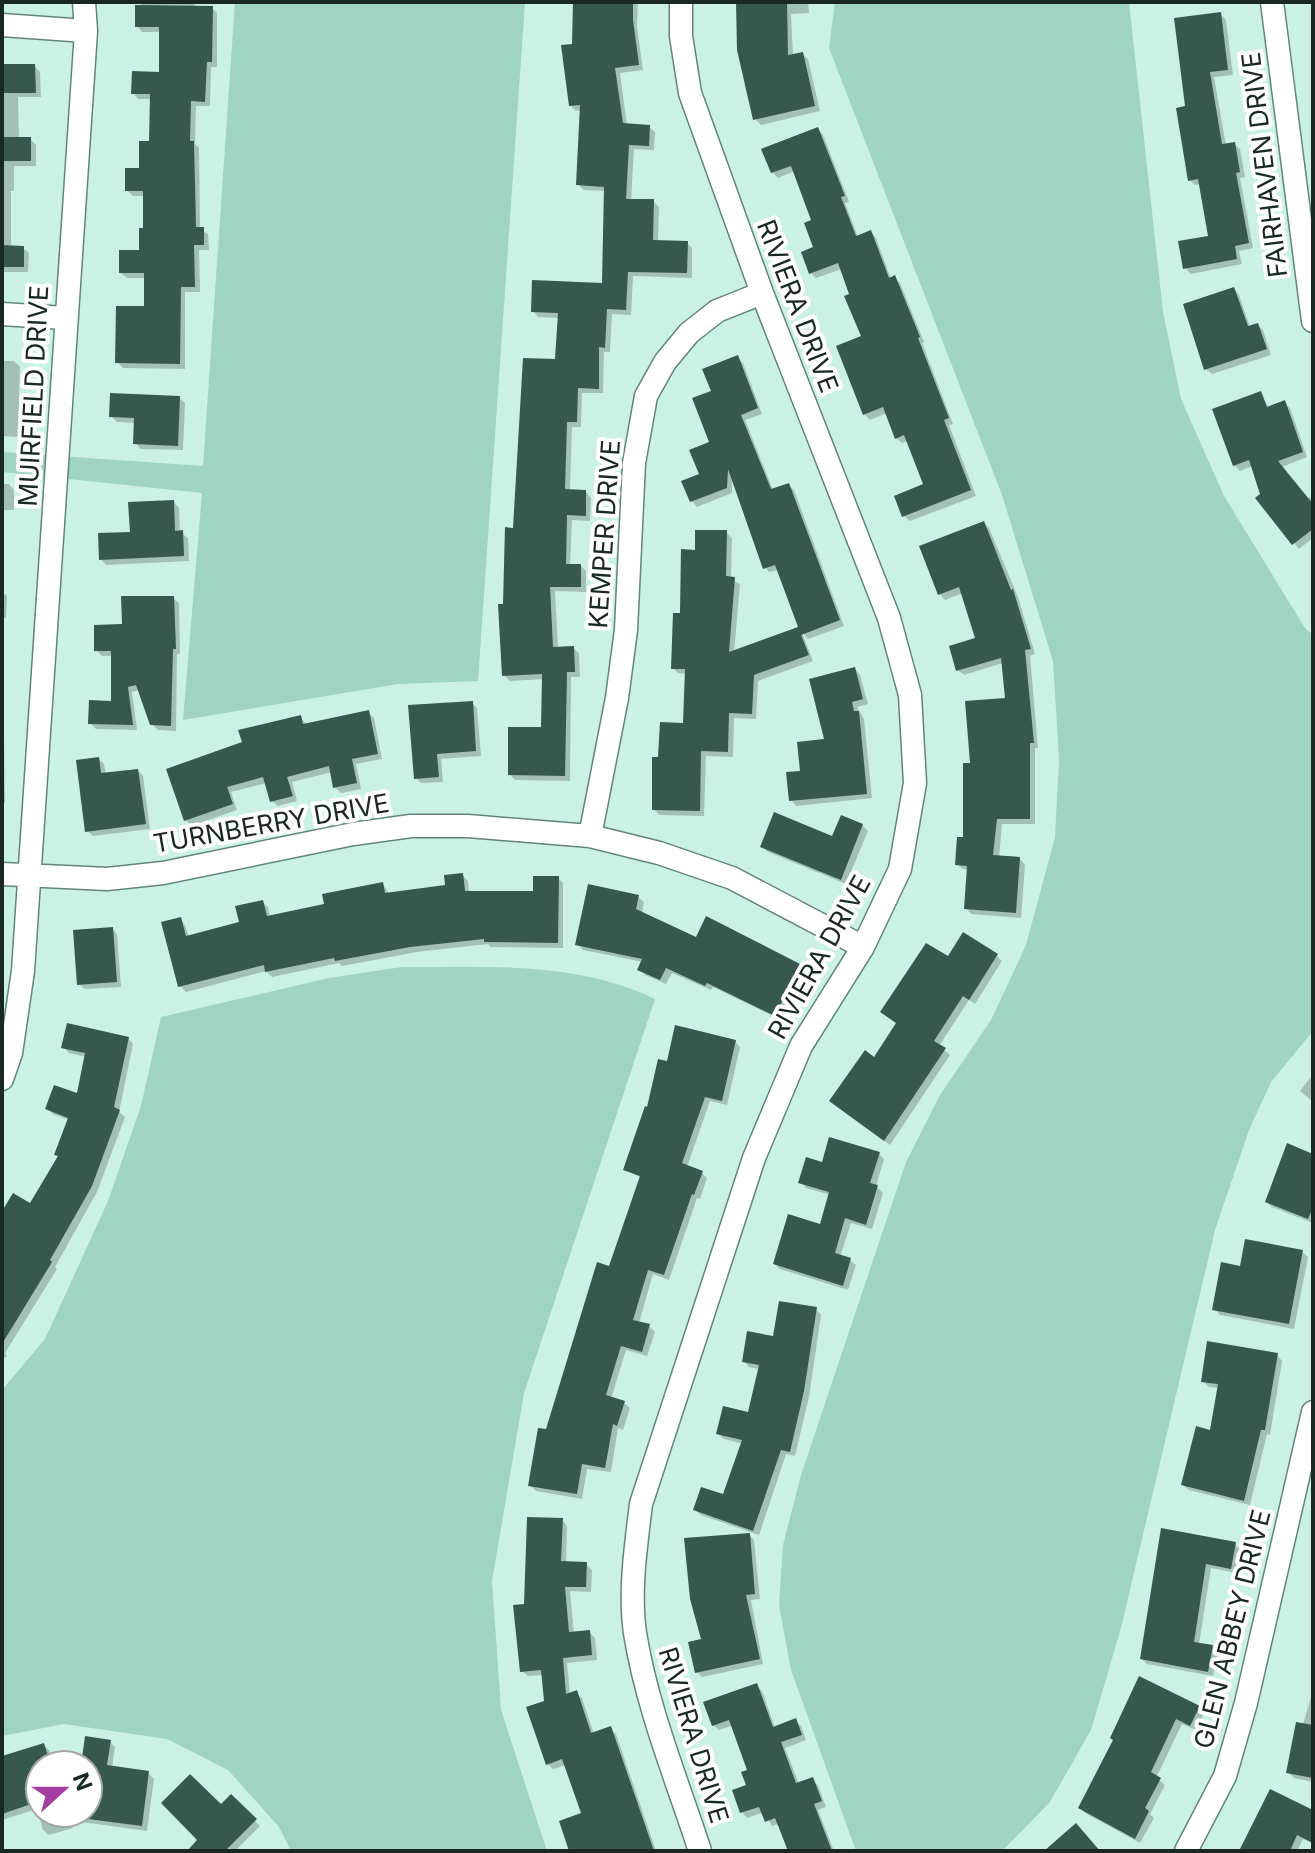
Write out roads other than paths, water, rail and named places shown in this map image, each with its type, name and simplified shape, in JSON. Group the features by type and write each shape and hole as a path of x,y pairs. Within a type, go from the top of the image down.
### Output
{"street":[{"name":"MUIRFIELD DRIVE","path":"2,1079 11,1053 23,971 86,31 84,2"},
{"name":"RIVIERA DRIVE","path":"681,2 681,36 690,93 762,293 889,618 910,695 915,783 900,869 863,947 801,1046 776,1099 641,1504 634,1561 635,1631 650,1700 700,1851"},
{"name":"FAIRHAVEN DRIVE","path":"1272,2 1307,234 1313,321"},
{"path":"2,25 86,31"},
{"name":"KEMPER DRIVE","path":"590,836 617,698 634,463 646,396 665,362 689,333 717,311 762,293"},
{"path":"2,314 65,318"},
{"name":"TURNBERRY DRIVE","path":"2,874 107,879 163,873 353,834 411,826 468,826 590,836 659,853 732,878 863,947"},
{"name":"GLEN ABBEY DRIVE","path":"1186,1851 1225,1776 1246,1703 1310,1441 1313,1412"}]}
